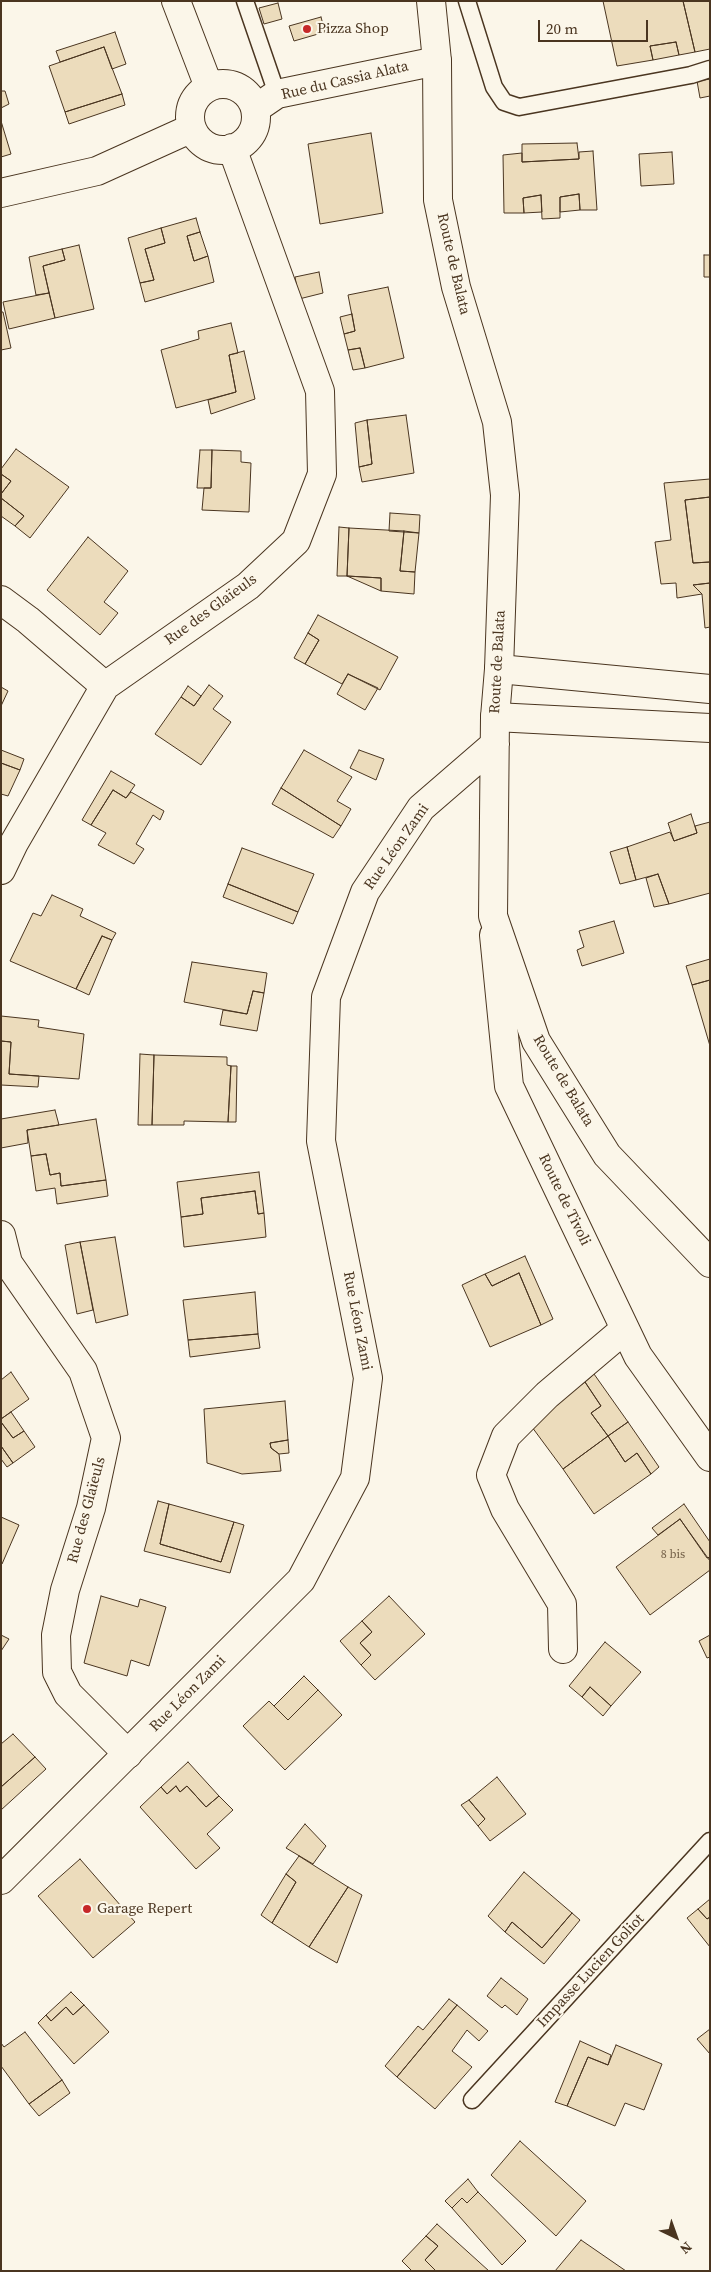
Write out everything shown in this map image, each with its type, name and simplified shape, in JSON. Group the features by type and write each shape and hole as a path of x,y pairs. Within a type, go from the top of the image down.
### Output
{"street":[{"path":"176,1 209,87"},
{"name":"Route de Balata","path":"431,1 437,61 438,200 456,287 497,422 505,495 495,730 492,916 536,1041 556,1073 608,1155 710,1263"},
{"name":"Rue du Cassia Alata","path":"266,102 437,61"},
{"path":"232,85 242,90 250,98 266,102 256,119 254,128 241,144 232,148 222,150 204,144 192,128 190,119 195,100 209,87 232,85"},
{"path":"1,192 96,171 192,128"},
{"name":"Rue des Glaïeuls","path":"1,870 14,843 104,686 248,586 289,547 296,540 322,474 320,391 232,148"},
{"path":"1,600 28,620 104,686"},
{"path":"499,669 710,689"},
{"path":"495,730 710,728"},
{"name":"Rue Léon Zami","path":"1,1880 301,1580 355,1478 368,1378 321,1141 326,997 364,892 421,808 495,730"},
{"name":"Route de Tivoli","path":"492,916 509,1086 638,1356 710,1457"},
{"name":"Rue des Glaïeuls","path":"1,1235 5,1262 83,1371 106,1438 91,1508 65,1590 56,1635 57,1672 68,1694 128,1754"},
{"path":"564,1649 562,1604 505,1509 491,1475 506,1436 548,1395 625,1329"}],"lane":[{"path":"245,1 266,102"},
{"path":"467,1 494,86 504,102 519,107 691,75 710,69"},
{"name":"Impasse Lucien Goliot","path":"472,2100 710,1841"}],"building":[{"path":"603,1 683,1 695,52 679,55 676,42 650,46 653,60 617,66"},
{"path":"683,1 710,1 710,49 695,52"},
{"path":"278,3 282,19 264,24 259,8"},
{"name":"Pizza Shop","path":"321,17 325,32 294,41 289,26"},
{"path":"115,32 126,64 112,69 104,47 60,62 56,51"},
{"path":"676,42 679,55 653,60 650,46"},
{"path":"104,47 122,94 65,112 49,66"},
{"path":"710,79 710,96 700,98 697,81"},
{"path":"1,91 5,91 9,104 1,108"},
{"path":"122,94 125,105 69,124 65,112"},
{"path":"1,121 11,154 1,157"},
{"path":"371,133 383,213 320,224 308,144"},
{"path":"577,143 579,159 522,162 522,144"},
{"path":"593,151 597,210 580,210 579,194 560,197 560,218 542,219 541,195 523,198 524,213 504,213 503,155 522,153 522,162 579,159 579,152"},
{"path":"672,152 674,184 641,186 639,154"},
{"path":"579,194 580,210 560,212 560,197"},
{"path":"541,195 542,212 524,213 523,198"},
{"path":"196,218 200,232 187,236 194,261 208,256 214,282 145,302 140,283 154,280 145,249 165,243 161,228"},
{"path":"161,228 165,243 145,249 154,280 140,283 128,238"},
{"path":"200,232 208,256 194,261 187,236"},
{"path":"79,245 94,309 55,318 43,266 65,260 62,249"},
{"path":"62,249 65,260 43,266 49,293 36,295 29,257"},
{"path":"704,255 710,255 710,277 704,277"},
{"path":"319,272 323,293 299,299 295,277"},
{"path":"388,287 404,358 365,368 360,348 348,350 344,334 355,331 348,295"},
{"path":"49,293 55,318 9,329 3,302"},
{"path":"1,312 3,312 11,348 1,350"},
{"path":"352,314 355,331 344,334 340,317"},
{"path":"231,323 238,353 229,355 236,392 176,408 161,350 199,339 198,331"},
{"path":"360,348 365,368 353,370 348,350"},
{"path":"244,351 255,399 211,414 208,400 236,392 229,355"},
{"path":"406,415 414,473 362,482 359,467 372,464 367,420"},
{"path":"367,420 372,464 359,467 355,423"},
{"path":"16,449 69,487 30,538 15,526 24,516 1,498 1,494 11,481 1,474 1,469"},
{"path":"200,450 212,450 211,488 197,488"},
{"path":"212,450 241,451 241,462 251,463 249,512 202,510 204,488 211,488"},
{"path":"1,474 11,481 1,494"},
{"path":"710,479 710,497 685,500 693,563 710,562 710,583 693,585 702,594 677,598 676,583 661,584 655,542 671,540 664,483"},
{"path":"710,497 710,562 693,563 685,500"},
{"path":"1,498 24,516 15,526 1,516"},
{"path":"390,513 420,515 419,533 389,531"},
{"path":"339,527 349,528 347,576 337,576"},
{"path":"349,528 404,531 400,571 415,572 414,594 381,591 381,578 347,576"},
{"path":"404,531 419,533 415,572 400,571"},
{"path":"88,537 128,571 104,602 118,613 100,635 47,590"},
{"path":"347,576 381,578 381,591"},
{"path":"710,583 710,627 705,628 702,594 693,585"},
{"path":"318,615 398,657 380,690 348,674 342,684 305,664 319,640 308,633"},
{"path":"308,633 319,640 305,664 294,658"},
{"path":"348,674 378,688 365,710 337,694"},
{"path":"209,685 223,696 213,709 231,722 201,765 155,734 181,697 194,706"},
{"path":"188,686 201,696 194,706 181,697"},
{"path":"1,687 8,691 1,706"},
{"path":"1,750 24,759 20,770 1,763"},
{"path":"304,750 352,777 337,801 351,809 341,826 281,788"},
{"path":"359,750 384,759 376,780 350,768"},
{"path":"1,763 20,770 8,796 1,794"},
{"path":"111,771 135,785 126,798 113,790 91,825 82,820"},
{"path":"281,788 341,826 333,838 272,804"},
{"path":"113,790 126,798 131,792 164,811 160,820 153,815 136,844 144,849 134,864 98,845 106,833 91,825"},
{"path":"691,814 697,833 674,841 668,823"},
{"path":"710,822 710,893 669,904 658,874 636,880 627,847 670,832 674,841 697,833 695,826"},
{"path":"627,847 636,880 620,884 610,852"},
{"path":"242,848 314,874 298,912 228,884"},
{"path":"658,874 669,904 654,907 646,878"},
{"path":"228,884 298,912 293,924 223,897"},
{"path":"52,895 83,909 80,916 116,933 112,940 102,936 76,989 10,961 33,913 41,916"},
{"path":"614,921 624,953 582,966 577,950 584,947 579,931"},
{"path":"102,936 112,940 89,995 76,989"},
{"path":"710,959 710,980 692,985 686,966"},
{"path":"192,962 267,973 264,993 253,991 247,1014 184,1002"},
{"path":"710,980 710,1046 692,985"},
{"path":"253,991 264,993 257,1031 220,1025 223,1010 247,1014"},
{"path":"1,1016 39,1020 38,1027 84,1034 79,1079 9,1074 11,1042 1,1041"},
{"path":"1,1041 11,1042 9,1074 39,1076 38,1087 1,1085"},
{"path":"140,1054 154,1055 152,1125 138,1125"},
{"path":"154,1055 227,1057 227,1065 231,1066 228,1122 184,1121 184,1125 152,1125"},
{"path":"231,1066 237,1066 236,1122 228,1122"},
{"path":"55,1110 59,1125 27,1130 28,1143 1,1148 1,1119"},
{"path":"96,1119 106,1180 61,1186 60,1173 50,1175 46,1154 31,1156 27,1130"},
{"path":"46,1154 50,1175 60,1173 61,1186 106,1180 108,1196 57,1204 55,1188 36,1191 31,1156"},
{"path":"259,1172 264,1213 258,1214 255,1191 201,1198 203,1214 181,1217 177,1182"},
{"path":"255,1191 258,1214 264,1213 266,1237 184,1247 181,1217 203,1214 201,1198"},
{"path":"115,1237 128,1315 96,1323 80,1242"},
{"path":"80,1242 93,1310 77,1314 65,1245"},
{"path":"525,1256 553,1319 541,1325 519,1273 492,1286 485,1274"},
{"path":"519,1273 541,1325 490,1347 462,1285 485,1274 492,1286"},
{"path":"255,1292 258,1334 188,1340 183,1300"},
{"path":"258,1334 260,1348 190,1357 188,1340"},
{"path":"11,1372 29,1399 1,1419 1,1380"},
{"path":"594,1374 628,1422 608,1436 591,1413 601,1406 585,1382"},
{"path":"585,1382 601,1406 591,1413 608,1436 563,1469 529,1423"},
{"path":"285,1401 288,1440 270,1443 271,1448 279,1454 281,1471 242,1474 207,1463 204,1409"},
{"path":"11,1412 24,1431 13,1438 1,1422 1,1419"},
{"path":"1,1422 13,1438 24,1431 35,1447 13,1463 1,1446"},
{"path":"628,1422 659,1467 651,1474 637,1453 625,1462 608,1436"},
{"path":"608,1436 625,1462 637,1453 651,1474 594,1514 563,1469"},
{"path":"288,1440 289,1453 279,1454 271,1448 270,1443"},
{"path":"1,1446 13,1463 7,1467 1,1459"},
{"path":"158,1501 169,1504 160,1544 221,1562 234,1522 244,1525 230,1573 144,1551"},
{"path":"169,1504 234,1522 221,1562 160,1544"},
{"path":"684,1504 710,1542 710,1557 707,1558 680,1519 658,1535 652,1528"},
{"path":"1,1517 19,1525 2,1564 1,1564"},
{"path":"680,1519 710,1561 710,1570 650,1615 616,1567"},
{"path":"101,1596 138,1607 140,1599 166,1607 149,1666 131,1660 127,1676 84,1663"},
{"path":"389,1596 425,1634 375,1680 361,1665 371,1655 360,1643 372,1632 362,1621"},
{"path":"362,1621 372,1632 360,1643 371,1655 361,1665 340,1641"},
{"path":"1,1635 9,1639 1,1651"},
{"path":"710,1635 710,1657 707,1658 699,1641"},
{"path":"605,1642 641,1672 611,1706 590,1687 582,1697 569,1686"},
{"path":"304,1676 318,1690 288,1720 274,1706"},
{"path":"590,1687 611,1706 603,1716 582,1697"},
{"path":"318,1690 342,1715 285,1770 243,1726 269,1701 288,1720"},
{"path":"13,1734 35,1757 1,1787 1,1744"},
{"path":"35,1757 46,1769 1,1810 1,1787"},
{"path":"188,1762 219,1796 206,1807 187,1786 180,1792 176,1786 167,1794 161,1787"},
{"path":"497,1777 526,1814 490,1841 478,1826 485,1819 469,1800"},
{"path":"176,1786 180,1792 187,1786 206,1807 219,1796 233,1810 207,1834 220,1848 196,1869 140,1807 161,1787 167,1794"},
{"path":"469,1800 485,1819 478,1826 461,1805"},
{"path":"305,1824 326,1846 313,1864 286,1848"},
{"path":"299,1856 348,1887 309,1947 272,1923 296,1882 286,1874"},
{"name":"Garage Repert","path":"80,1859 135,1922 93,1958 38,1896"},
{"path":"524,1872 572,1913 542,1948 512,1922 505,1932 488,1916"},
{"path":"286,1874 296,1882 272,1923 261,1915"},
{"path":"348,1887 362,1895 337,1963 309,1947"},
{"path":"710,1899 710,1917 707,1919 698,1909"},
{"path":"698,1909 707,1919 710,1917 710,1947 687,1918"},
{"path":"572,1913 580,1920 544,1964 505,1932 512,1922 542,1948"},
{"path":"501,1978 528,1999 517,2015 505,2005 502,2008 487,1996"},
{"path":"71,1992 84,2005 73,2015 66,2007 51,2021 46,2015"},
{"path":"449,1999 457,2005 397,2077 385,2066 418,2026 423,2030"},
{"path":"84,2005 109,2032 74,2064 38,2023 46,2015 51,2021 66,2007 73,2015"},
{"path":"457,2005 488,2031 479,2041 467,2030 452,2051 472,2067 435,2109 397,2077"},
{"path":"710,2029 710,2054 697,2039"},
{"path":"25,2032 62,2080 29,2104 1,2066 1,2043 4,2047"},
{"path":"580,2041 611,2055 608,2065 588,2057 567,2106 555,2102"},
{"path":"616,2045 662,2064 644,2110 625,2103 615,2126 567,2106 588,2057 608,2065"},
{"path":"62,2080 70,2093 39,2116 29,2104"},
{"path":"520,2141 586,2201 556,2236 491,2175"},
{"path":"468,2179 478,2192 467,2203 462,2198 452,2208 445,2201"},
{"path":"478,2192 526,2241 502,2265 452,2208 462,2198 467,2203"},
{"path":"437,2224 489,2271 436,2271 425,2260 438,2246 426,2236"},
{"path":"426,2236 438,2246 425,2260 436,2271 412,2271 402,2261"},
{"path":"581,2240 626,2271 555,2271"}],"place":[{"name":"Pizza Shop","path":"307,29"},
{"name":"Garage Repert","path":"87,1909"}]}
